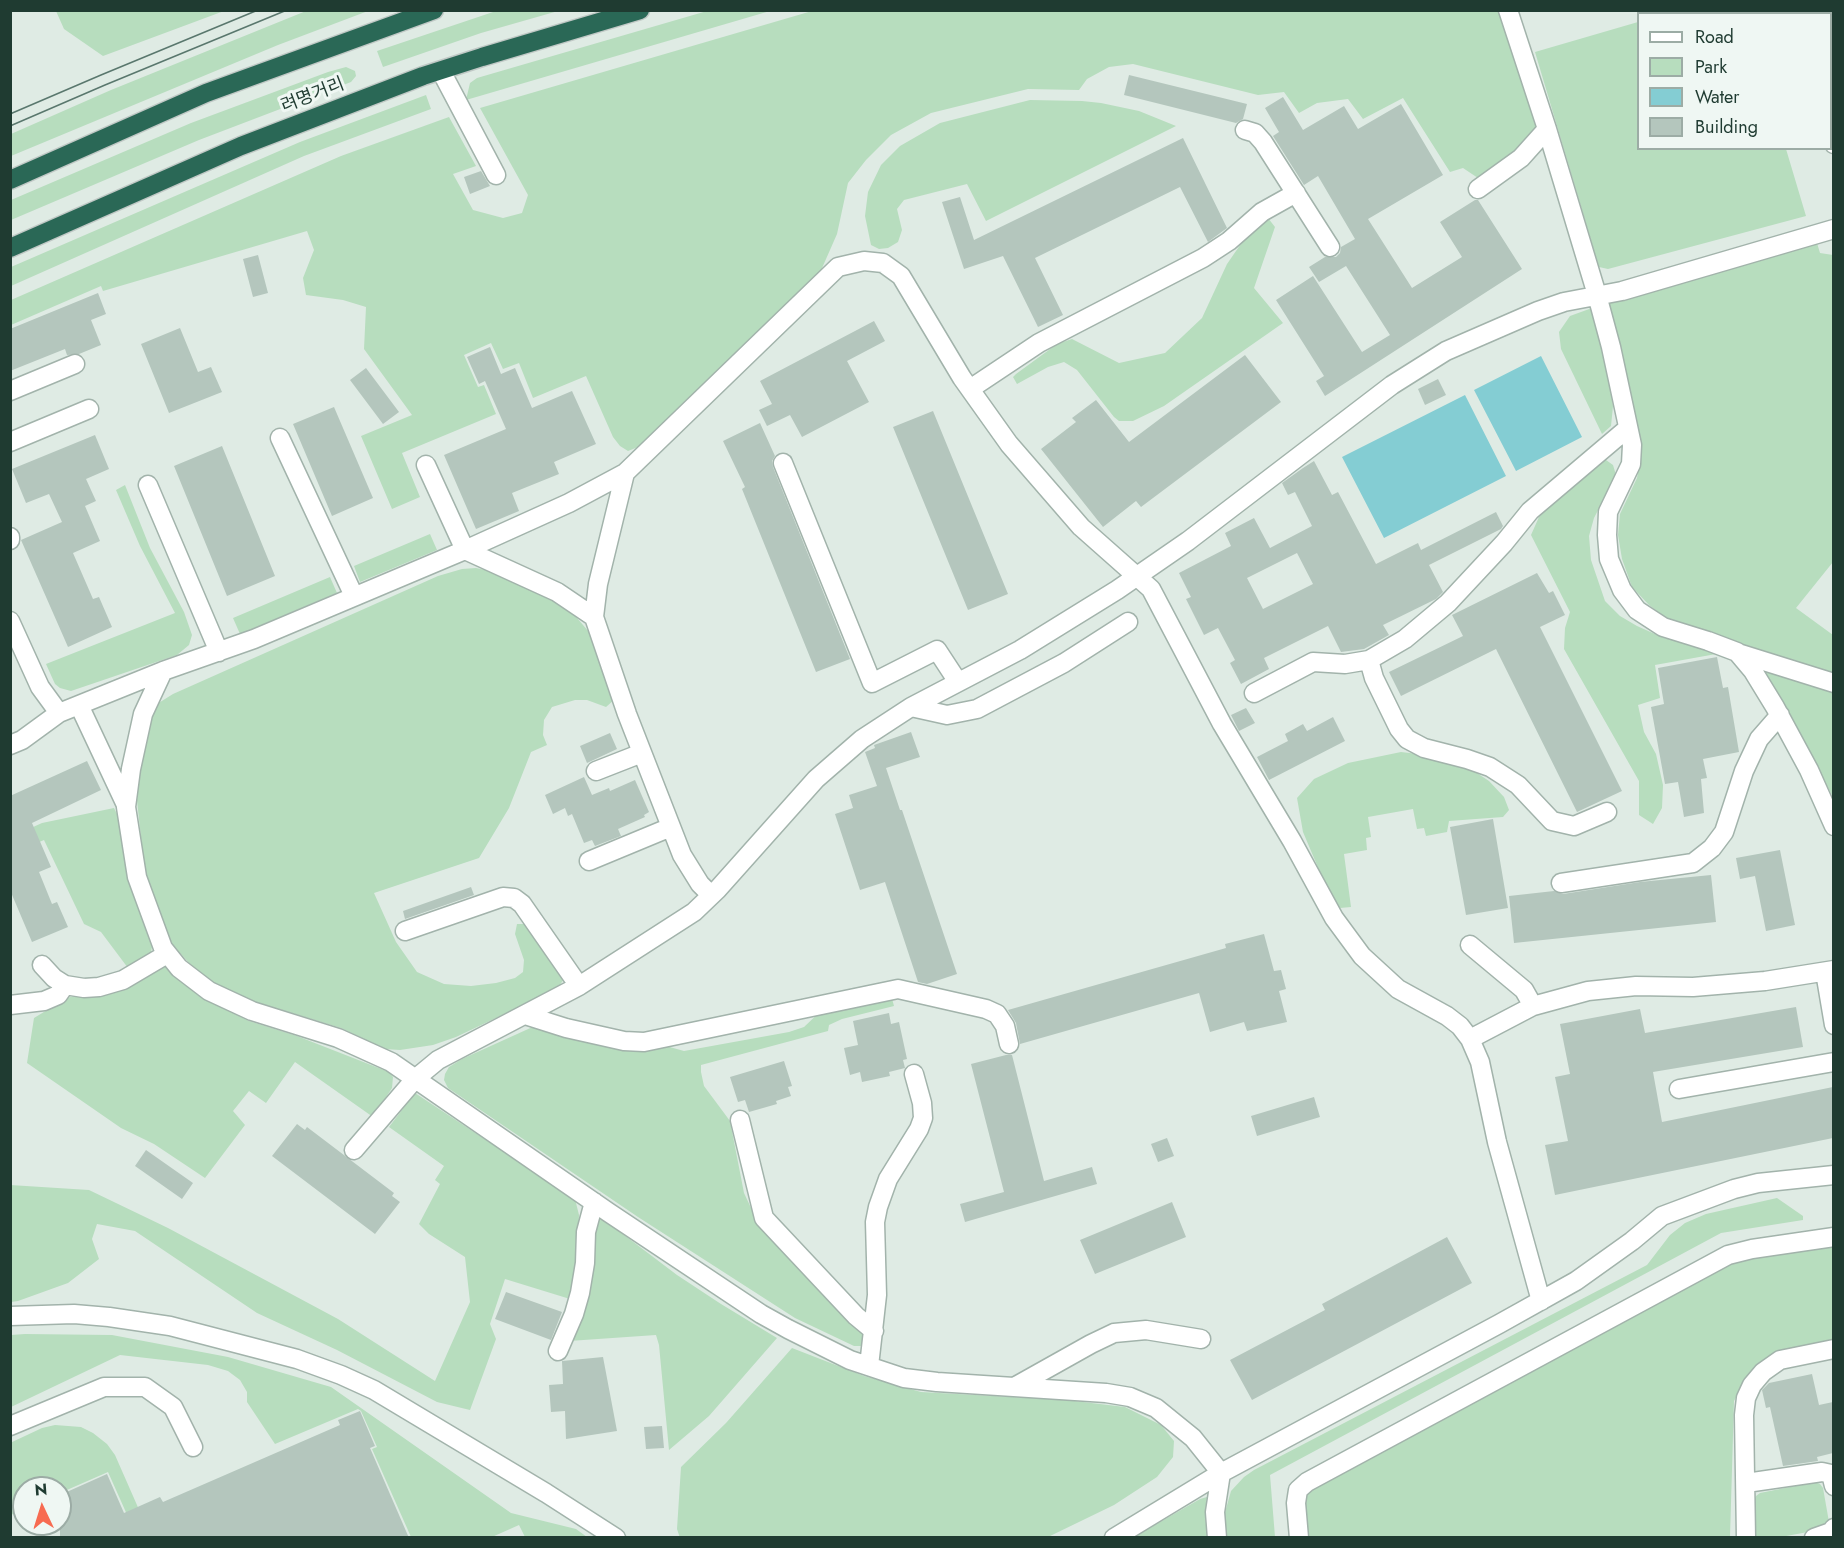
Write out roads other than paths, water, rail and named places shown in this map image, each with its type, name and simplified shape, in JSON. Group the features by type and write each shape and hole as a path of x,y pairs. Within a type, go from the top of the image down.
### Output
{"highway":[{"path":"10,180 206,93 434,10"},
{"name":"려명거리","path":"10,248 241,146 441,70 640,10"}],"street":[{"path":"1508,10 1597,295 1611,347 1632,446 1631,464 1608,512 1609,559 1622,590 1637,610 1663,627 1833,683"},
{"path":"441,70 496,176"},
{"path":"1478,189 1521,158 1547,129"},
{"path":"1245,130 1255,133 1263,142 1330,248"},
{"path":"970,389 1039,343 1203,258 1229,241 1262,212 1296,193"},
{"path":"354,1150 415,1079 438,1060 579,986 694,912 816,779 862,739 911,707 1020,650 1117,590 1188,541 1392,384 1446,351 1538,311 1564,302 1622,291 1833,229"},
{"path":"10,745 22,740 59,713 163,671 219,652 465,550 569,503 626,473 838,267 864,261 883,263 901,276 970,389 1009,444 1081,527 1151,589 1222,724 1334,918 1362,956 1398,989 1447,1016 1460,1026 1470,1040 1480,1062 1497,1142 1541,1301"},
{"path":"10,391 75,364"},
{"path":"10,442 89,409"},
{"path":"1254,693 1313,662 1345,664 1369,660 1406,639 1448,603 1504,543 1530,511 1628,428"},
{"path":"280,438 354,596"},
{"path":"783,463 872,683 937,650 958,682"},
{"path":"426,465 465,550 557,592 594,617"},
{"path":"626,473 598,584 594,617 642,753 687,866 711,895"},
{"path":"148,485 219,652"},
{"path":"10,621 40,687 59,713"},
{"path":"911,707 947,715 977,709 1064,663 1128,622"},
{"path":"1737,652 1753,670 1780,715 1809,770 1833,826"},
{"path":"1369,660 1374,678 1399,729 1407,739 1424,748 1490,767 1518,785 1551,821 1574,826 1607,812"},
{"path":"126,807 131,769 143,714 163,671"},
{"path":"79,705 126,807 137,877 163,948 179,968 209,991 252,1011 338,1038 391,1062 761,1314 823,1347 904,1378 1130,1396 1156,1408 1193,1438 1221,1473 1215,1512 1217,1538"},
{"path":"1561,883 1693,862 1712,848 1724,832 1744,771 1759,738 1780,715"},
{"path":"596,771 642,753"},
{"path":"589,861 671,827"},
{"path":"405,931 503,897 514,898 522,904 579,986"},
{"path":"1470,945 1524,990 1533,1006"},
{"path":"42,965 54,978 65,985 84,988 99,987 123,980 167,954"},
{"path":"1470,1040 1533,1006 1588,991 1636,986 1714,986 1829,971 1833,1025"},
{"path":"10,1005 44,1000 58,995 65,985"},
{"path":"525,1015 566,1028 624,1041 644,1042 898,989 986,1009 997,1014 1005,1026 1009,1044"},
{"path":"1679,1089 1833,1062"},
{"path":"868,1366 874,1331 878,1271 875,1222 878,1207 888,1179 919,1129 923,1118 922,1103 914,1074"},
{"path":"740,1120 764,1218 856,1317 874,1331"},
{"path":"1114,1538 1221,1473 1576,1281 1632,1241 1662,1216 1742,1187 1833,1175"},
{"path":"558,1351 574,1314 580,1293 585,1263 586,1232 594,1202"},
{"path":"1299,1538 1296,1503 1298,1490 1307,1482 1728,1255 1752,1249 1833,1237"},
{"path":"10,1316 74,1314 170,1326 297,1359 341,1375 384,1396 546,1493 616,1538"},
{"path":"1016,1386 1114,1333 1146,1330 1201,1339"},
{"path":"1746,1538 1744,1415 1746,1398 1752,1385 1763,1372 1780,1360 1833,1349"},
{"path":"10,1426 104,1388 145,1387 173,1407 193,1447"},
{"path":"1746,1483 1822,1472 1831,1474 1833,1486"},
{"path":"1814,1538 1831,1532 1833,1528"}],"water":[{"path":"1541,356 1582,437 1516,471 1474,390"},
{"path":"1465,395 1506,476 1384,538 1342,457"}],"tram line":[{"path":"10,114 258,10"},
{"path":"10,126 287,10"}]}
